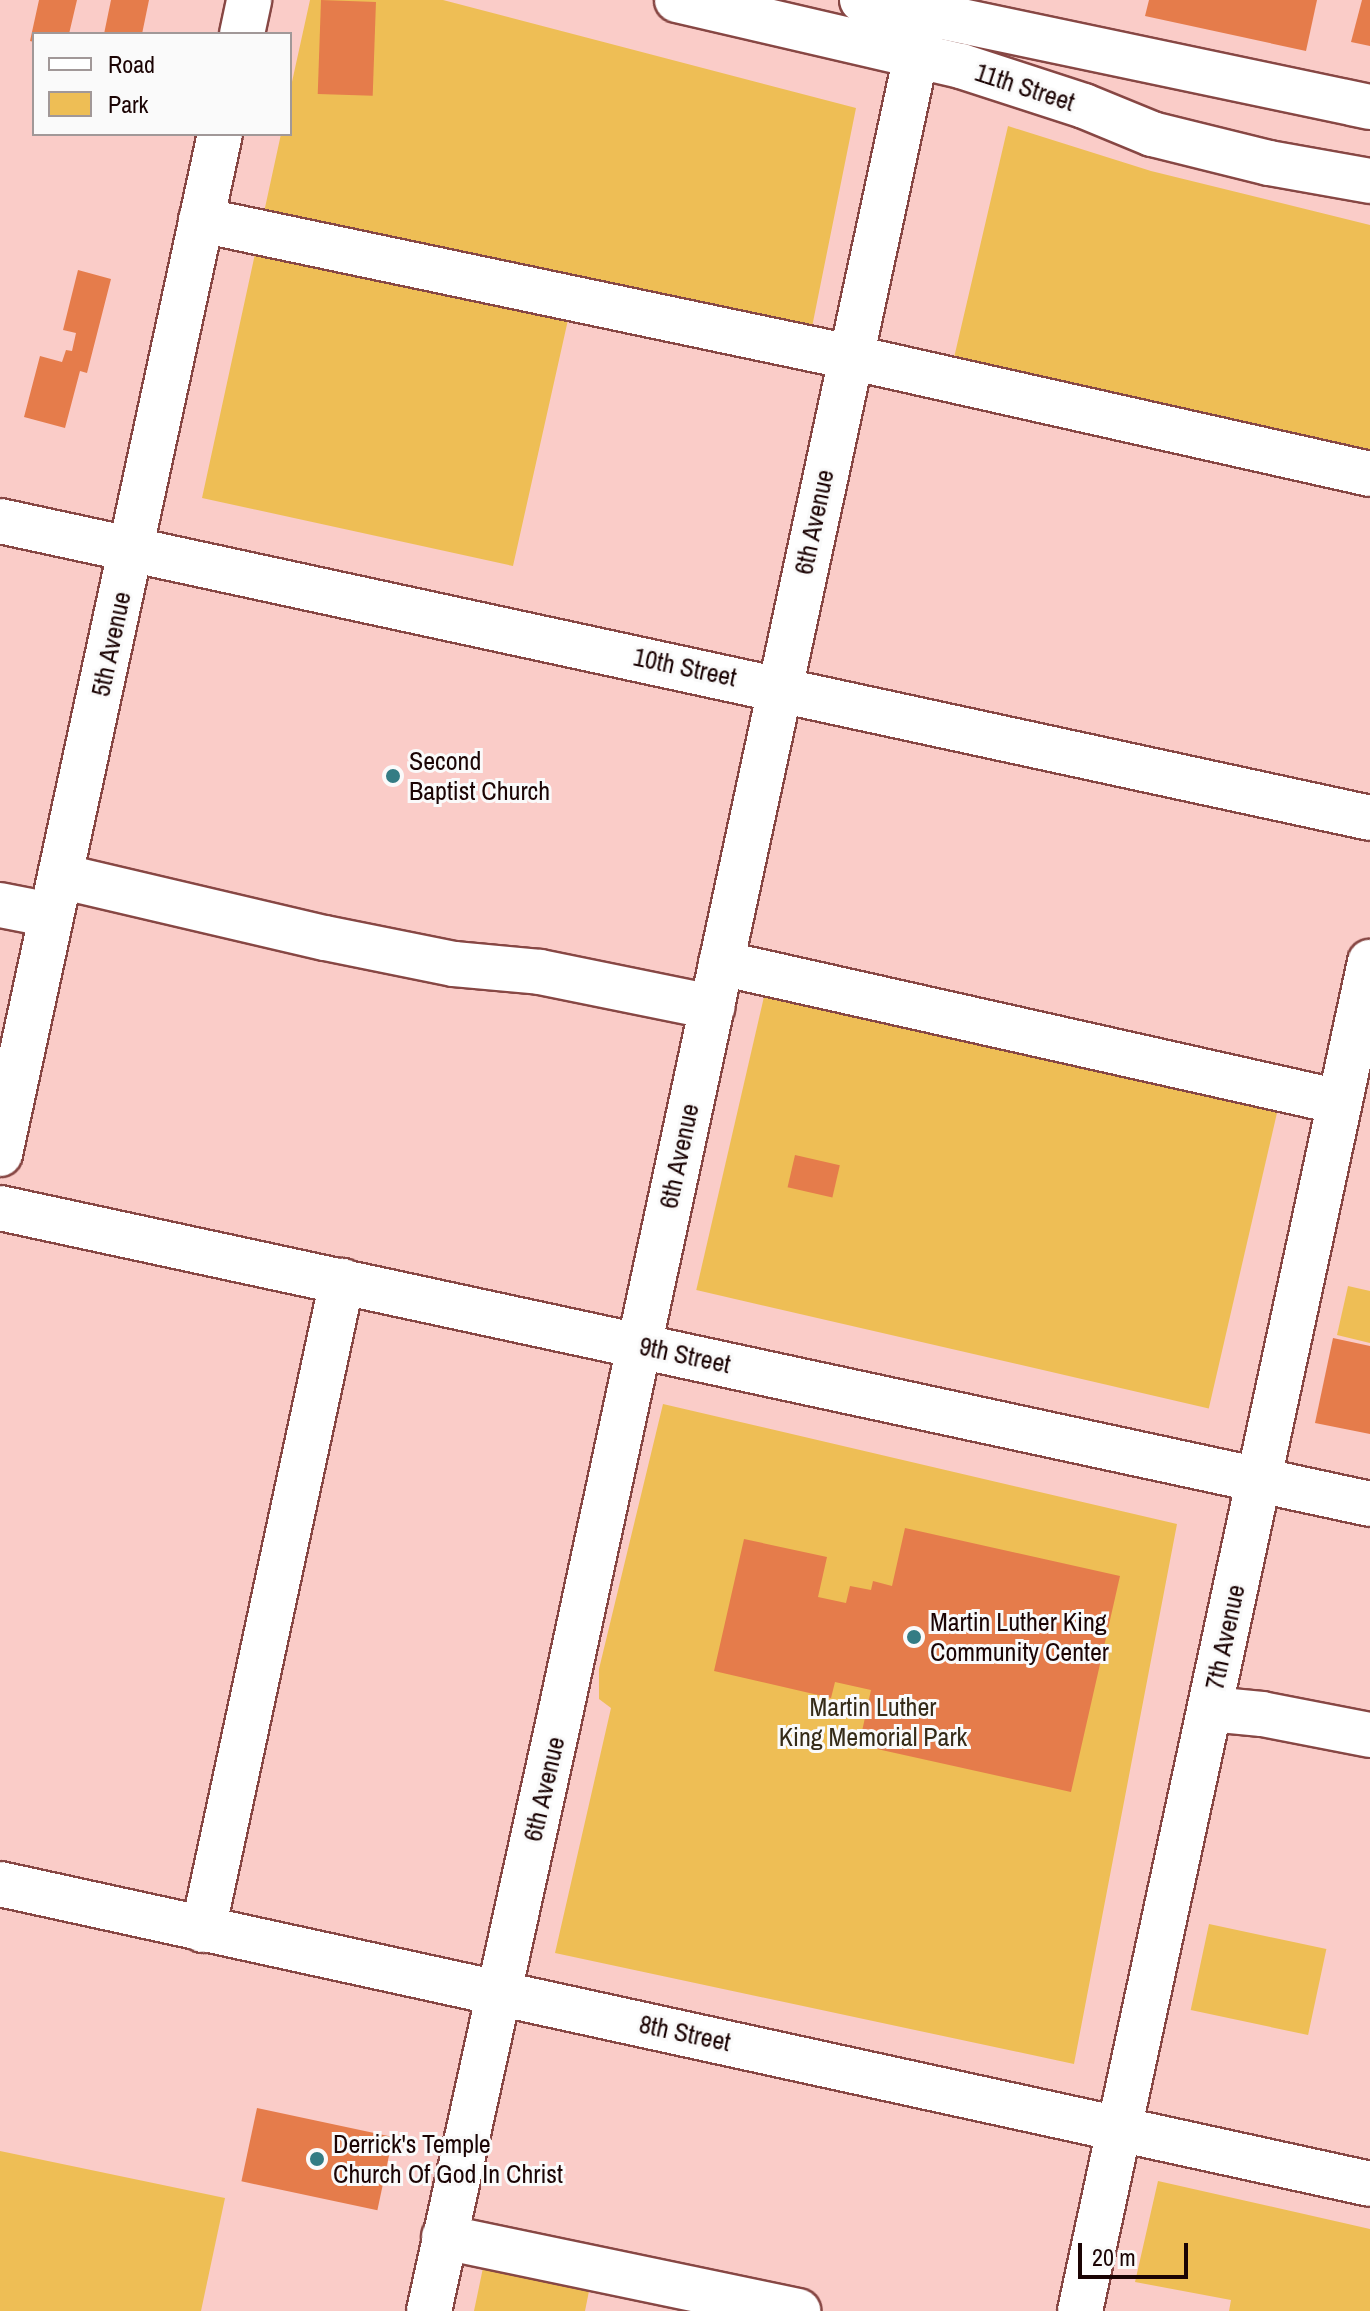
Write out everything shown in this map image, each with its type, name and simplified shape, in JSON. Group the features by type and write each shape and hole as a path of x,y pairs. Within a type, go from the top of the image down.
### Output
{"street":[{"path":"242,32 249,0"},
{"name":"11th Street","path":"677,0 961,66 1084,106 1152,134 1269,163 1370,181"},
{"name":"11th Street","path":"862,0 926,7 1370,107"},
{"name":"6th Avenue","path":"429,2311 926,7"},
{"name":"5th Avenue","path":"0,1154 220,136"},
{"path":"201,220 850,357 1370,474"},
{"name":"10th Street","path":"0,521 779,687 1370,818"},
{"path":"0,905 56,896 325,938 454,964 540,972 712,1007"},
{"name":"7th Avenue","path":"1080,2311 1370,962"},
{"path":"721,963 1340,1102"},
{"name":"9th Street","path":"0,1208 1370,1504"},
{"path":"203,1930 342,1281"},
{"path":"1210,1709 1262,1714 1370,1735"},
{"name":"8th Street","path":"0,1884 1121,2127 1370,2184"},
{"path":"444,2237 798,2311"}],"green space":[{"path":"310,0 443,0 856,108 811,332 578,275 513,566 202,498 281,136 292,136 292,82"},
{"path":"1008,126 1151,171 1370,225 1370,460 953,362"},
{"path":"766,988 1279,1106 1209,1408 696,1290"},
{"path":"1348,1286 1370,1291 1370,1343 1337,1335"},
{"name":"Martin Luther King Memorial Park","path":"663,1404 1177,1524 1074,2064 555,1953 611,1708 599,1699 599,1669"},
{"path":"1209,1924 1326,1949 1308,2035 1191,2010"},
{"path":"0,2151 225,2198 201,2311 0,2311"},
{"path":"1158,2181 1370,2229 1370,2311 1229,2311 1231,2300 1135,2282"},
{"path":"484,2263 590,2286 585,2311 474,2311"}],"building":[{"path":"39,0 77,0 69,32 32,32 30,41"},
{"path":"111,0 149,0 142,32 104,32"},
{"path":"321,0 376,2 373,96 318,94"},
{"path":"1149,0 1317,0 1306,51 1145,16"},
{"path":"1362,0 1370,0 1370,46 1351,42"},
{"path":"78,270 111,279 87,373 80,371 65,428 24,417 40,356 62,362 66,350 72,351 76,333 63,330"},
{"path":"795,1155 840,1165 832,1198 788,1187"},
{"path":"1333,1338 1370,1346 1370,1434 1315,1423"},
{"name":"Martin Luther King Community Center","path":"905,1528 1120,1576 1071,1792 859,1745 871,1690 835,1682 831,1698 714,1671 744,1539 827,1557 818,1597 846,1603 850,1586 871,1590 873,1581 892,1586"},
{"name":"Derrick's Temple Church Of God In Christ","path":"257,2108 393,2137 377,2210 241,2181"}],"place":[{"name":"Second Baptist Church","path":"393,776"},
{"name":"Martin Luther King Community Center","path":"914,1637"},
{"name":"Derrick's Temple Church Of God In Christ","path":"317,2159"}]}
